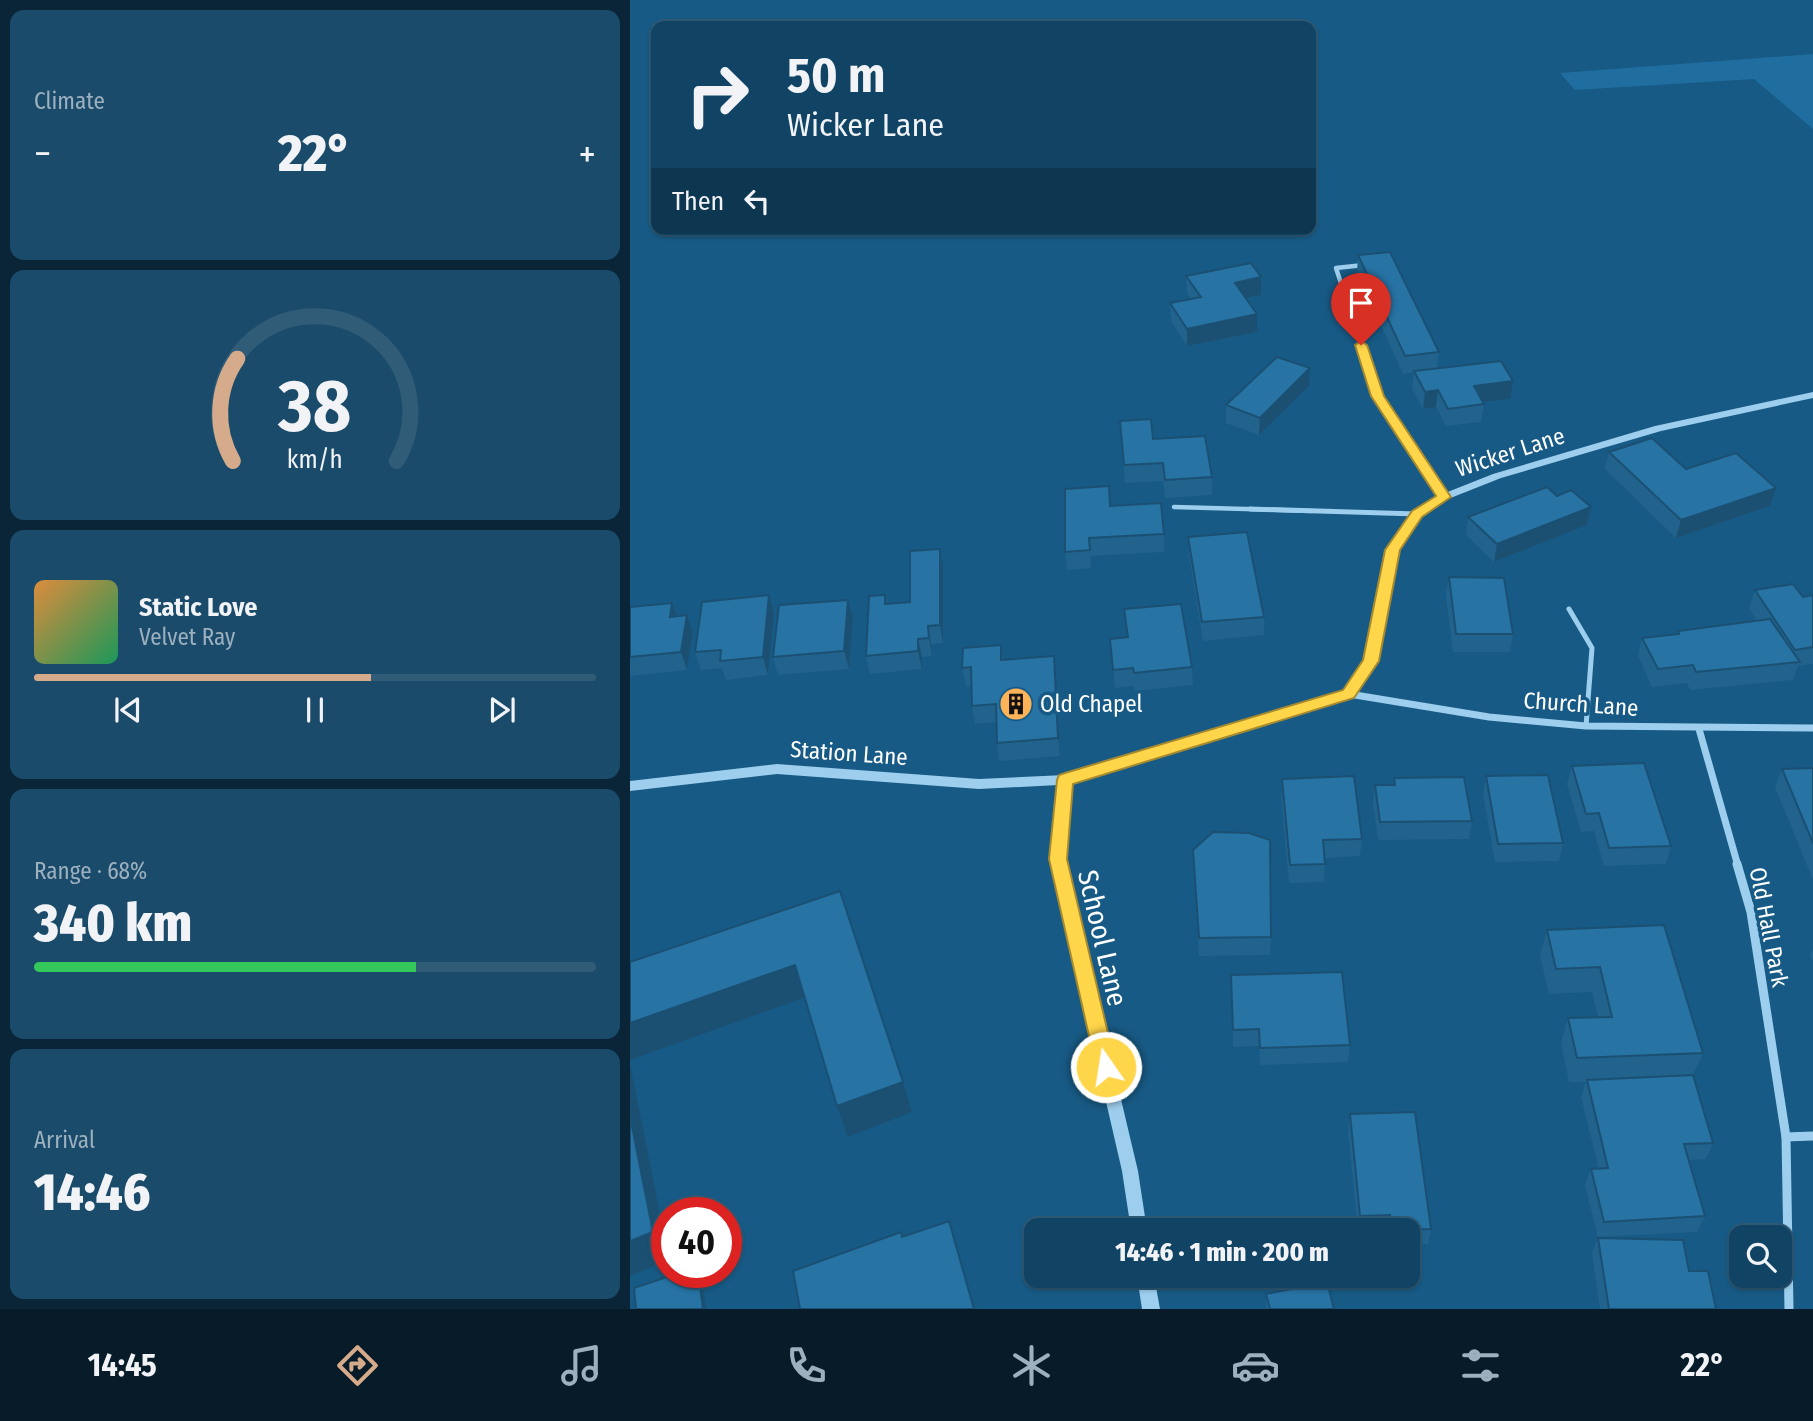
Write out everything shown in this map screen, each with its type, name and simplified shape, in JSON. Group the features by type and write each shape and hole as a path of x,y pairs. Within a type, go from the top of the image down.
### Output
{"street":[{"name":"Wicker Lane","path":"1349,694 1371,661 1393,550 1417,514 1444,497 1497,476 1659,428 1813,394"},
{"name":"Church Lane","path":"1349,694 1489,717 1586,726 1813,728"},
{"path":"1065,780 1349,694"},
{"name":"Old Hall Park","path":"1699,729 1751,912 1786,1137 1789,1309"},
{"name":"Station Lane","path":"630,786 777,768 979,784 1065,780"},
{"name":"School Lane","path":"1065,780 1058,859 1130,1171 1137,1218"},
{"path":"1786,1137 1813,1136"},
{"path":"1148,1288 1151,1309"}],"lane":[{"path":"1373,264 1336,268 1378,396 1444,497"},
{"path":"1174,507 1417,514"},
{"path":"1569,609 1592,648 1586,726"}],"shaded area":[{"path":"1813,54 1813,129 1754,79 1575,90 1560,73"}],"building":[{"path":"1390,252 1439,352 1405,356 1358,255"},
{"path":"1251,263 1261,277 1235,283 1257,314 1187,329 1170,303 1201,297 1186,276"},
{"path":"1277,357 1310,368 1260,418 1226,405"},
{"path":"1501,361 1513,381 1474,386 1484,404 1448,409 1438,390 1425,392 1414,371"},
{"path":"1151,419 1153,439 1205,436 1212,477 1165,480 1163,463 1124,465 1120,421"},
{"path":"1652,438 1686,469 1736,453 1776,488 1681,520 1609,452"},
{"path":"1109,486 1110,506 1161,503 1164,534 1089,538 1090,550 1065,552 1065,489"},
{"path":"1547,487 1557,496 1571,490 1591,507 1497,544 1468,517"},
{"path":"1247,532 1264,617 1202,622 1188,537"},
{"path":"940,549 940,625 928,626 929,638 918,639 918,651 866,656 869,596 885,595 885,604 910,602 910,551"},
{"path":"1449,577 1504,578 1513,634 1456,634"},
{"path":"1793,584 1803,597 1813,595 1813,647 1795,650 1755,590"},
{"path":"769,595 763,657 720,661 721,650 695,652 702,602"},
{"path":"848,600 844,651 773,657 779,605"},
{"path":"672,603 670,617 687,615 681,652 630,657 630,607"},
{"path":"1181,604 1192,667 1134,673 1133,668 1113,670 1110,639 1128,637 1124,609"},
{"path":"1770,619 1800,662 1696,672 1693,665 1658,669 1642,638 1679,634 1678,631"},
{"name":"Old Chapel","path":"1001,645 1001,660 1054,656 1058,738 997,743 996,704 972,706 971,667 962,668 963,648"},
{"path":"1644,763 1671,846 1609,848 1599,813 1586,814 1572,766"},
{"path":"1813,768 1813,843 1782,769"},
{"path":"1548,775 1563,843 1498,844 1486,776"},
{"path":"1354,776 1362,839 1323,840 1325,864 1290,865 1282,779"},
{"path":"1464,777 1472,821 1380,822 1375,785 1395,785 1394,778"},
{"path":"1213,832 1249,833 1270,840 1271,937 1199,938 1193,850"},
{"path":"840,891 903,1082 837,1106 795,965 630,1023 630,962"},
{"path":"1664,925 1703,1053 1577,1058 1568,1018 1612,1017 1600,967 1556,969 1547,930"},
{"path":"1342,972 1350,1045 1260,1048 1259,1029 1233,1030 1231,975"},
{"path":"1693,1075 1713,1143 1684,1144 1705,1216 1604,1222 1591,1169 1608,1168 1587,1080"},
{"path":"1415,1112 1431,1229 1420,1229 1420,1218 1360,1216 1350,1114"},
{"path":"630,1116 651,1233 630,1241"},
{"path":"949,1221 974,1309 800,1309 793,1271 901,1232 902,1237"},
{"path":"1598,1238 1683,1240 1689,1271 1708,1271 1716,1309 1609,1309"},
{"path":"651,1282 651,1288 700,1288 703,1309 636,1309 634,1288"},
{"path":"1296,1288 1329,1288 1334,1309 1270,1309 1266,1294"}],"place":[{"name":"Old Chapel","path":"1016,704"}],"route":[{"path":"1106,1067 1058,859 1065,780 1349,694 1371,661 1393,550 1417,514 1444,497 1378,396 1361,345"}]}
